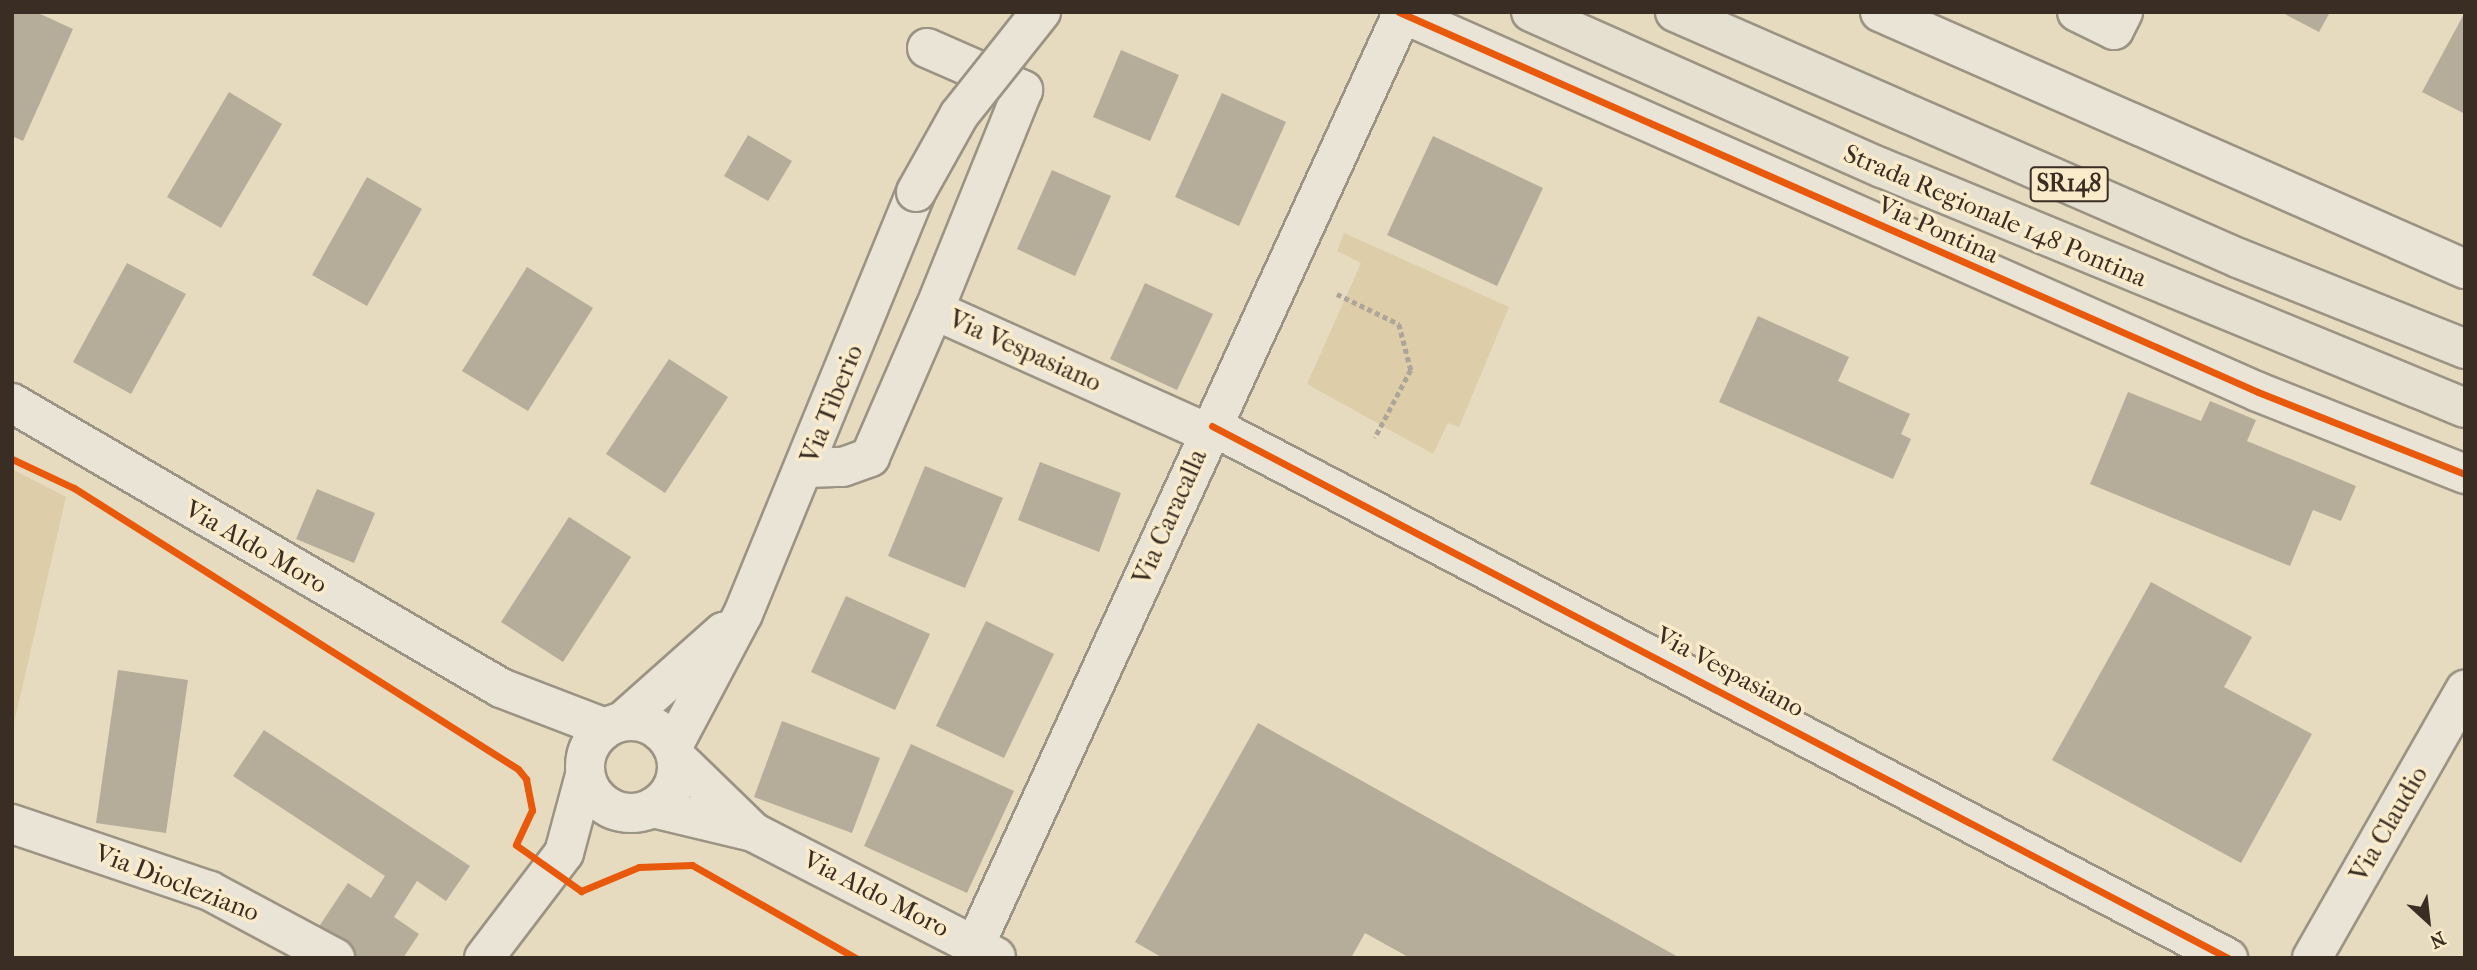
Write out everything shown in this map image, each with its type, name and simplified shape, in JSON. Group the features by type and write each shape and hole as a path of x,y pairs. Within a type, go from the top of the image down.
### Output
{"highway":[{"name":"Strada Regionale 148 Pontina","path":"1531,12 1882,168 2465,408"},
{"name":"SR148","path":"1675,12 2238,258 2465,349"}],"street":[{"name":"Via Tiberio","path":"675,752 743,614 807,468 916,192 973,93 1041,12"},
{"path":"1880,12 2465,269"},
{"path":"2077,12 2114,30 2123,12"},
{"name":"Via Caracalla","path":"986,951 1210,429 1401,13"},
{"name":"Via Pontina","path":"1401,13 2246,387 2465,474"},
{"path":"927,48 1023,90 934,310"},
{"name":"Via Vespasiano","path":"807,468 843,467 870,457 934,310 1210,429 2228,958"},
{"name":"Via Aldo Moro","path":"12,403 501,688 614,725 652,725 753,832"},
{"name":"Via Tiberio","path":"614,725 743,614"},
{"name":"Via Aldo Moro","path":"501,688 585,770 601,802 753,832 986,951"},
{"name":"Via Claudio","path":"2312,958 2465,690"},
{"path":"484,958 564,853 585,770 614,725"},
{"path":"564,853 641,811 673,787 675,752"},
{"name":"Via Diocleziano","path":"12,824 219,895 335,958"}],"path":[{"path":"1337,295 1399,324 1412,370 1375,438"}],"shaded area":[{"path":"1344,233 1509,307 1459,427 1448,423 1433,454 1307,384 1361,263 1337,251"},
{"path":"12,469 66,497 12,732"}],"building":[{"path":"12,12 36,12 73,29 23,141 12,136"},
{"path":"2281,12 2330,12 2319,32"},
{"path":"2465,12 2465,114 2422,92"},
{"path":"1121,50 1179,75 1150,141 1093,117"},
{"path":"229,92 282,124 221,228 167,197"},
{"path":"1222,93 1286,122 1239,226 1175,197"},
{"path":"748,135 792,161 768,201 724,176"},
{"path":"1433,136 1543,188 1497,286 1387,235"},
{"path":"1052,170 1111,196 1075,276 1017,249"},
{"path":"367,177 422,209 367,306 312,275"},
{"path":"127,263 186,294 131,394 73,362"},
{"path":"527,267 593,308 528,411 462,371"},
{"path":"1145,283 1213,314 1177,390 1110,359"},
{"path":"1758,316 1849,357 1838,381 1910,414 1901,434 1911,439 1893,479 1719,402"},
{"path":"669,359 728,397 665,493 606,454"},
{"path":"2128,392 2201,421 2210,401 2256,420 2247,441 2356,486 2341,521 2313,510 2290,566 2090,484"},
{"path":"1040,462 1121,493 1099,552 1018,520"},
{"path":"925,466 1003,498 965,588 888,556"},
{"path":"317,489 375,513 354,563 296,539"},
{"path":"569,517 631,557 563,662 501,622"},
{"path":"2151,582 2252,637 2224,687 2312,734 2241,863 2052,760"},
{"path":"846,596 930,634 895,710 811,672"},
{"path":"986,621 1054,654 1004,758 936,726"},
{"path":"118,670 188,680 166,833 96,823"},
{"path":"782,721 880,758 852,833 754,797"},
{"path":"1258,723 1680,958 1410,958 1365,933 1351,958 1163,958 1135,942"},
{"path":"264,730 470,866 446,901 417,881 394,917 419,934 403,958 356,958 316,931 348,883 371,898 385,876 233,776"},
{"path":"911,744 1014,791 967,893 864,846"}],"cycle path":[{"path":"1399,12 2258,392 2465,474"},
{"path":"1212,426 2228,958"},
{"path":"12,459 74,488 518,769 526,779 532,810 516,845 581,891 639,867 692,865 856,958"}]}
